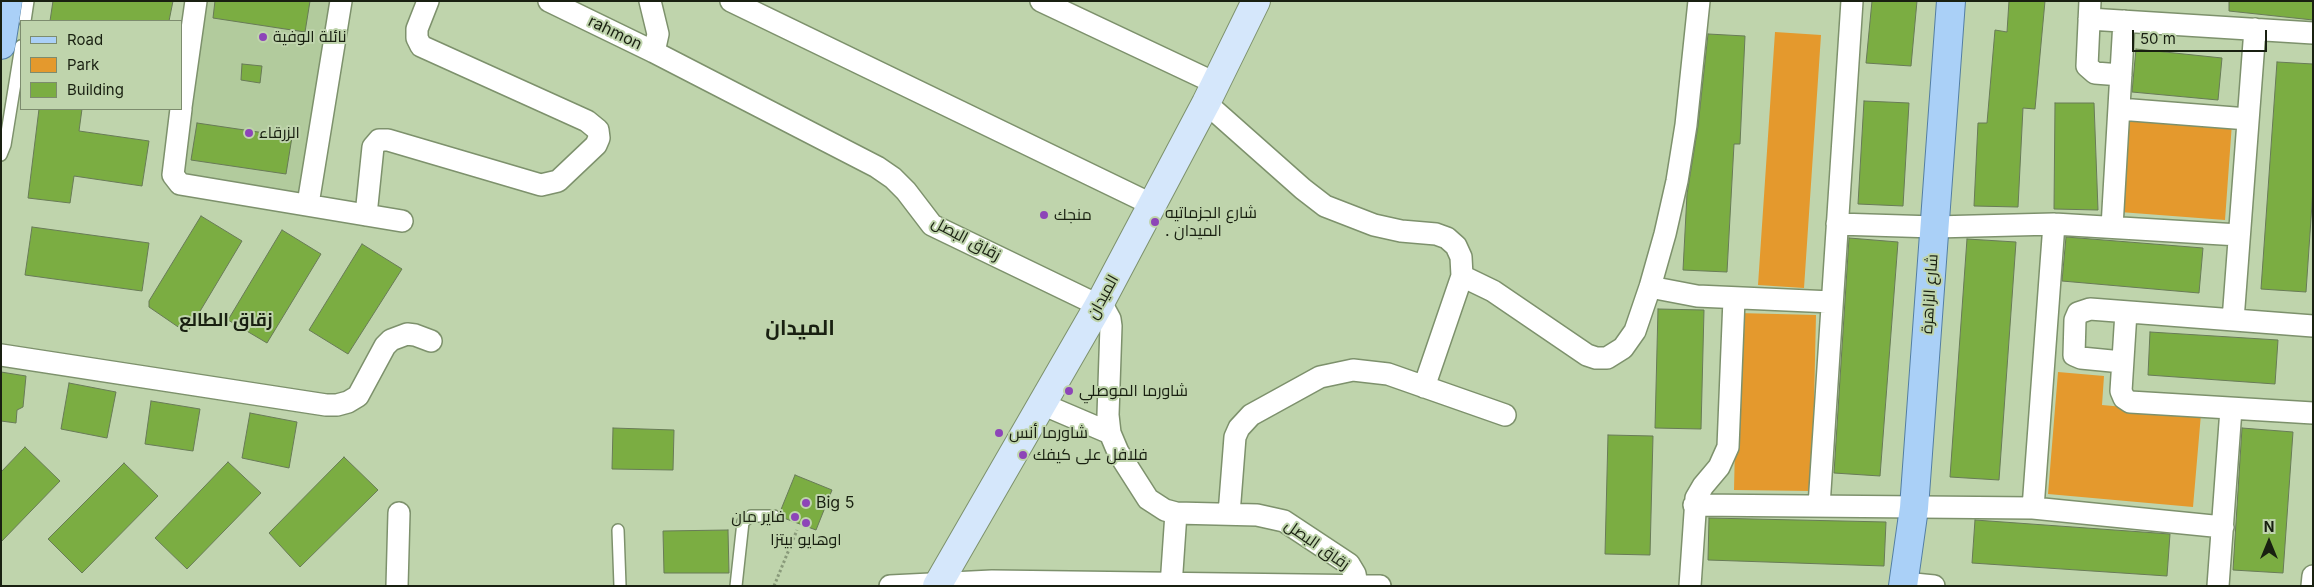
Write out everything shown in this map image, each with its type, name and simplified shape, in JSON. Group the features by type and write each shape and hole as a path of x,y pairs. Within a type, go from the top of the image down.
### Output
{"main road":[{"path":"1,45 8,1"},
{"name":"شارع الزاهرة","path":"1904,584 1914,508 1952,1"}],"street":[{"path":"182,101 196,1"},
{"path":"308,204 341,1"},
{"path":"366,215 373,147 379,140 388,140 541,185 558,181 596,145 599,138 598,130 587,121 421,46 417,38 417,28 428,1"},
{"name":"rahmon","path":"549,1 654,52"},
{"path":"650,1 658,34 654,52"},
{"path":"731,1 1153,205"},
{"path":"1041,1 1210,93 1303,189 1325,206 1374,225 1402,231 1436,234 1448,238 1456,246 1461,257 1462,276 1424,386"},
{"name":"الميدان","path":"938,585 1099,305 1153,205 1256,1"},
{"path":"1462,276 1493,291 1587,355 1596,358 1607,358 1623,348 1635,331 1665,234 1686,125 1699,1"},
{"path":"1819,506 1852,1"},
{"path":"2121,75 2095,73 2087,66 2089,10 2124,21 2313,33"},
{"path":"2112,227 2124,21"},
{"path":"2233,320 2255,30"},
{"name":"زقاق البصل","path":"654,52 877,167 893,178 906,191 932,225 1104,308 1110,319 1108,415 1110,433 1118,452 1148,499 1164,510 1176,512 1271,516 1284,521 1349,564 1355,574 1357,585"},
{"path":"2119,109 2248,119"},
{"path":"181,110 173,174 180,184 402,221"},
{"path":"1837,224 1935,227 2054,224 2239,235"},
{"path":"2033,508 2054,224"},
{"path":"1650,287 1697,296 1832,302"},
{"path":"1690,586 1694,505 1699,491 1725,458 1728,447 1734,299"},
{"path":"2122,362 2076,357 2073,352 2074,329 2076,316 2082,310 2313,326"},
{"path":"2126,312 2121,391 2124,398 2130,402 2313,413"},
{"path":"1,355 326,405 337,405 348,402 358,396 386,346 392,340 407,334 415,335 430,342"},
{"path":"1229,514 1235,437 1239,428 1251,415 1320,377 1337,372 1371,371 1388,374 1505,415"},
{"path":"1042,404 1110,433"},
{"path":"2218,586 2230,409"},
{"path":"1694,505 2033,508 2223,527"},
{"path":"397,586 399,512"},
{"path":"1171,584 1176,512"},
{"path":"2312,586 2313,576"},
{"path":"890,586 992,581 1380,586"},
{"path":"1904,584 1934,586"}],"lane":[{"path":"25,20 28,1"},
{"path":"1,155 5,145 20,52"},
{"path":"736,586 743,522 751,516 774,516"},
{"path":"618,530 620,586"}],"path":[{"path":"774,586 797,530"}],"shaded area":[{"path":"207,1 330,1 301,195 179,176"}],"green space":[{"path":"1775,32 1821,35 1804,288 1758,285"},
{"path":"2128,116 2232,123 2225,220 2120,212"},
{"path":"1738,313 1816,315 1812,491 1734,490"},
{"path":"2058,372 2104,376 2102,405 2201,414 2193,507 2048,494"}],"building":[{"path":"53,1 173,1 169,20 50,20"},
{"path":"215,1 310,1 305,32 213,18"},
{"path":"1872,1 1917,1 1911,66 1866,63"},
{"path":"2009,1 2045,1 2035,109 2023,108 2018,207 1974,206 1978,123 1987,123 1995,30 2007,32"},
{"path":"2229,1 2313,1 2313,20 2229,11"},
{"path":"1708,34 1745,36 1740,144 1734,144 1727,272 1683,270 1687,194 1698,126"},
{"path":"2136,49 2222,58 2218,100 2132,92"},
{"path":"2277,62 2313,64 2313,189 2306,292 2261,289"},
{"path":"242,64 262,66 260,83 241,80"},
{"path":"1864,101 1909,103 1903,206 1858,204"},
{"path":"2055,103 2094,103 2098,210 2054,209"},
{"path":"39,110 82,110 79,131 149,141 142,186 74,176 70,203 28,198"},
{"path":"197,123 292,137 286,174 191,160"},
{"path":"201,216 242,241 187,333 149,307 149,301"},
{"path":"32,227 149,243 142,291 25,275"},
{"path":"282,230 321,254 267,343 228,320"},
{"path":"2066,237 2203,248 2199,293 2062,281"},
{"path":"1849,238 1898,242 1880,476 1834,473"},
{"path":"1967,239 2016,242 1999,480 1950,477"},
{"path":"362,244 402,269 348,354 309,330"},
{"path":"1658,309 1704,310 1701,429 1655,428"},
{"path":"2150,332 2278,340 2275,384 2148,375"},
{"path":"1,372 26,376 23,407 17,410 16,423 1,421"},
{"path":"69,383 116,392 107,438 61,429"},
{"path":"151,401 200,409 193,451 145,444"},
{"path":"250,413 297,422 289,468 242,458"},
{"path":"613,428 674,430 673,470 612,469"},
{"path":"2242,428 2293,432 2283,573 2233,570"},
{"path":"1608,435 1653,436 1650,555 1605,554"},
{"path":"25,447 60,481 1,542 1,472"},
{"path":"344,457 378,490 300,567 269,533"},
{"path":"228,462 261,493 187,569 155,538"},
{"path":"124,463 158,496 82,573 48,539"},
{"name":"Big 5","path":"795,475 832,490 816,530 781,517 780,512"},
{"path":"1709,518 1886,522 1884,566 1708,560"},
{"path":"1975,520 2170,534 2167,576 1972,563"},
{"path":"728,530 729,573 664,573 663,531"}],"place":[{"name":"نائلة الوفية","path":"263,37"},
{"name":"الزرقاء","path":"249,133"},
{"name":"منجك","path":"1044,215"},
{"name":"شارع الجزماتيه . الميدان","path":"1155,222"},
{"name":"شاورما الموصلي","path":"1069,391"},
{"name":"شاورما أنس","path":"999,433"},
{"name":"فلافل على كيفك","path":"1023,455"},
{"name":"Big 5","path":"806,503"},
{"name":"فاير مان","path":"795,517"},
{"name":"اوهايو بيتزا","path":"806,523"}],"district":[{"name":"زقاق الطالع","path":"226,321"},
{"name":"الميدان","path":"800,329"}]}
